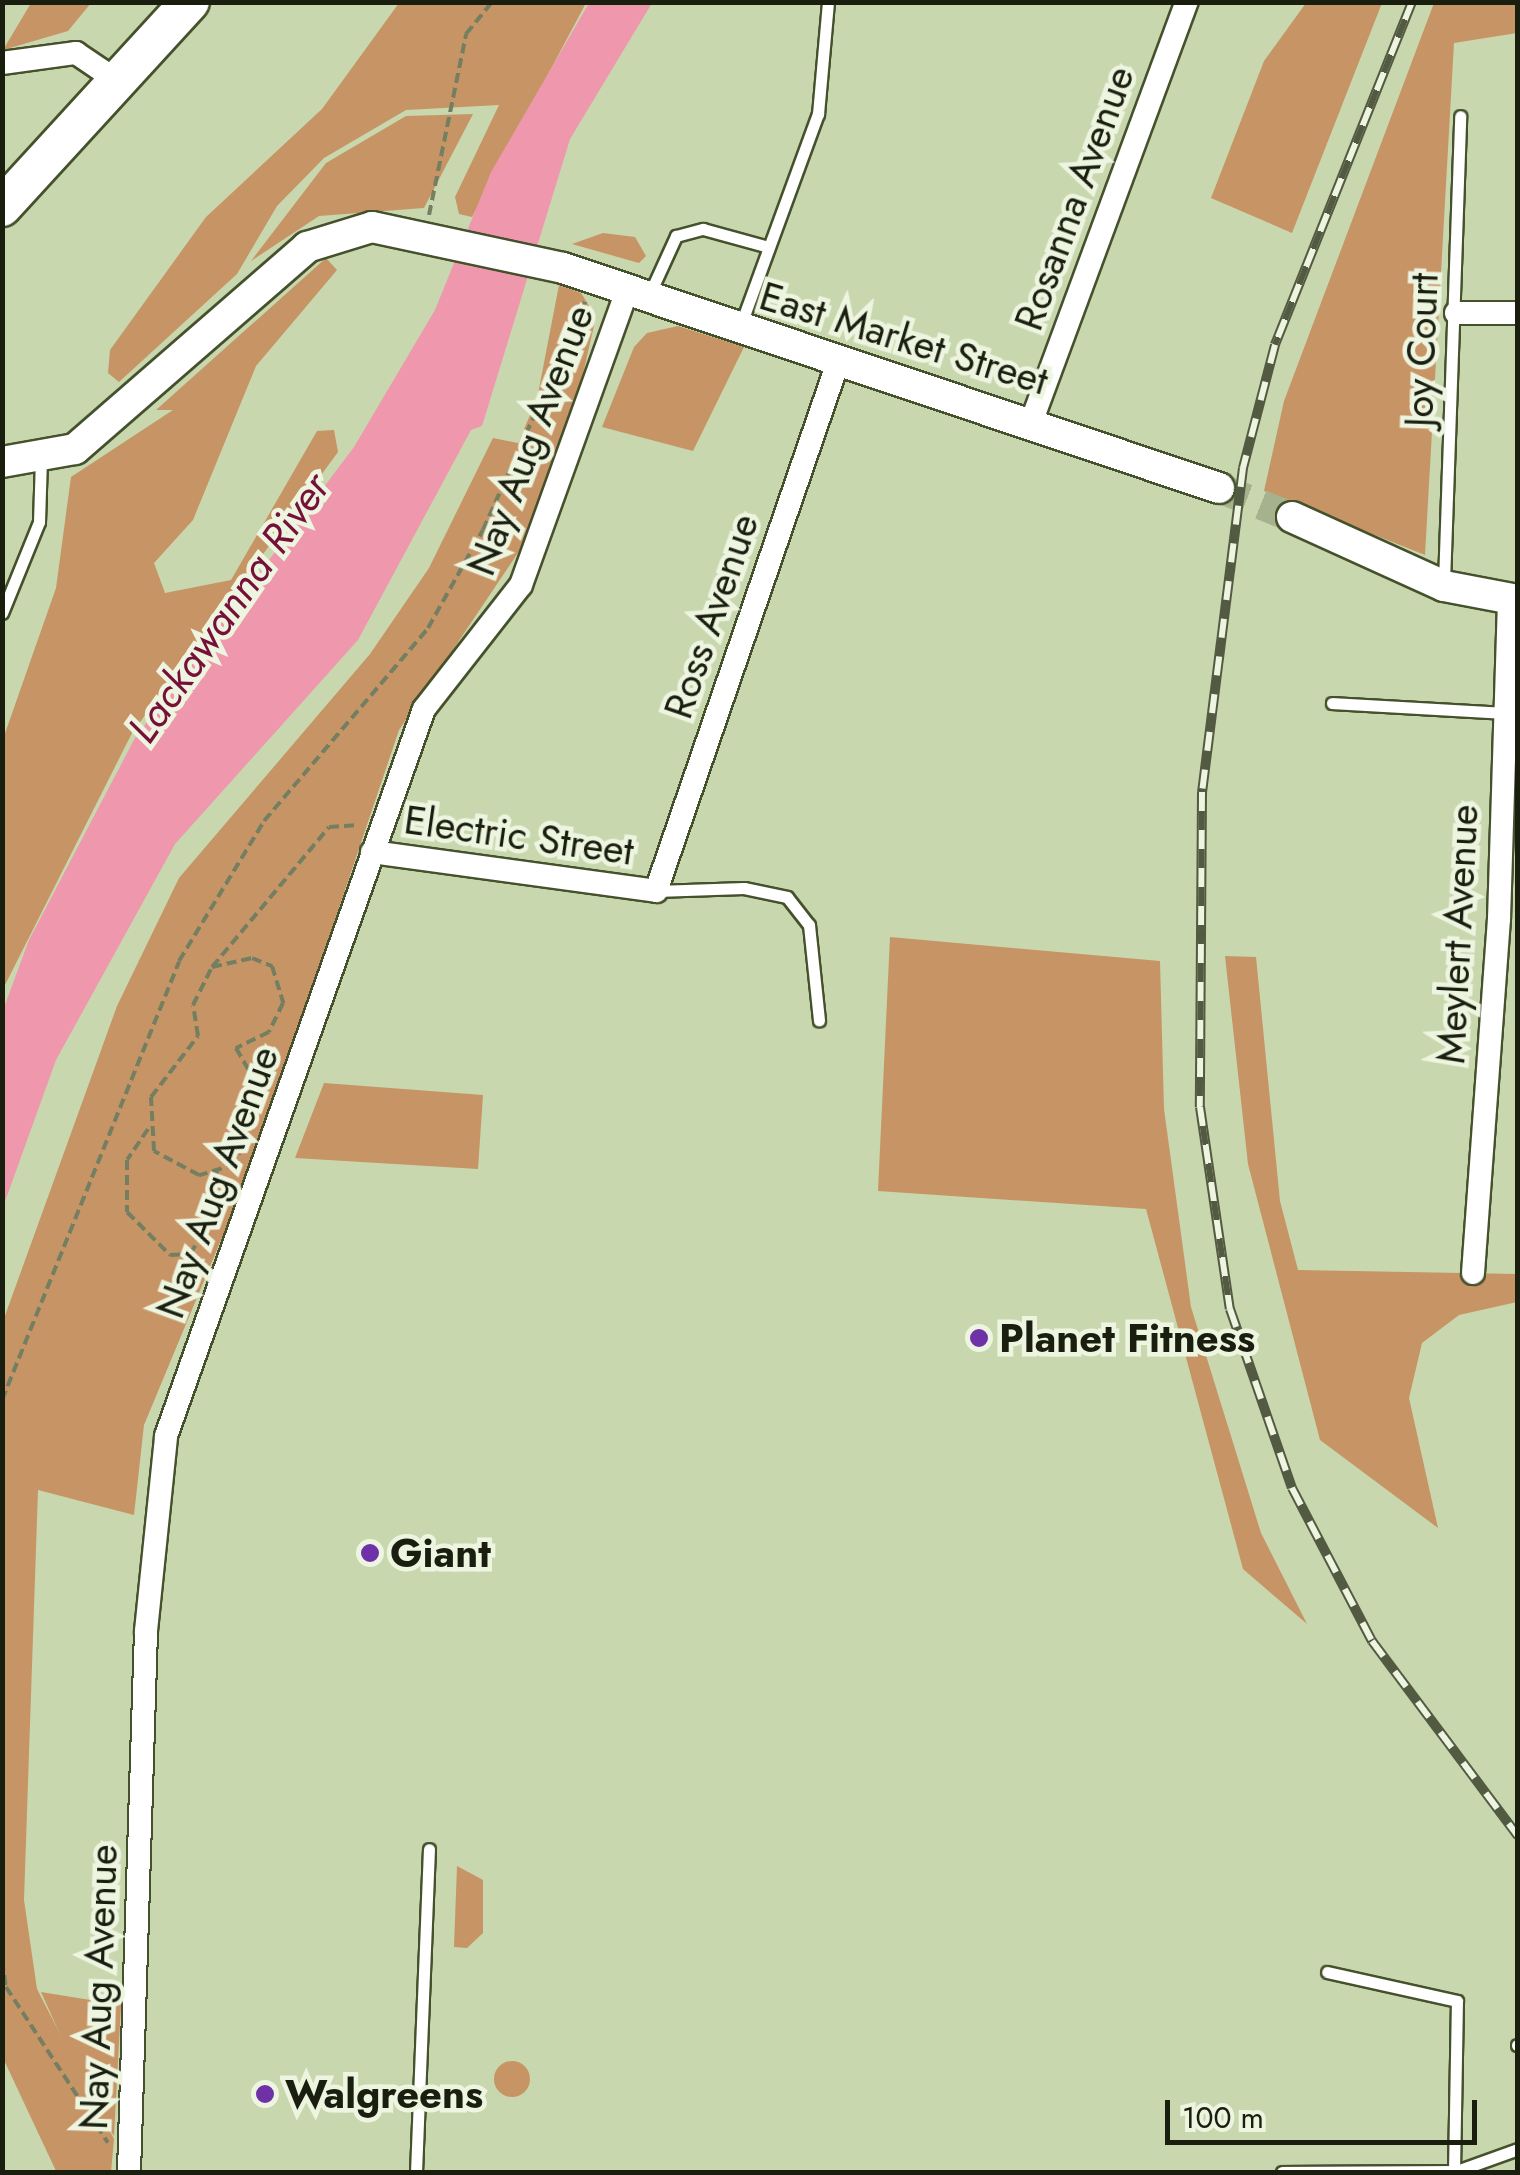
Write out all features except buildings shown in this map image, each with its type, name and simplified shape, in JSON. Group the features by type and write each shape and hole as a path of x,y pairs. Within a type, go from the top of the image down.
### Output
{"main road":[{"path":"2,207 190,2"}],"street":[{"name":"Rosanna Avenue","path":"1032,420 1187,2"},
{"path":"2,63 76,53 116,80"},
{"name":"East Market Street","path":"40,459 101,431 307,247 372,227 434,235 563,268 838,365 1032,420 1220,488"},
{"name":"Nay Aug Avenue","path":"129,2168 146,1632 166,1436 424,709 521,585 638,294"},
{"path":"1456,314 1518,312"},
{"name":"Ross Avenue","path":"656,892 838,365"},
{"path":"2,462 40,459"},
{"path":"1292,517 1444,586 1513,600"},
{"name":"Meylert Avenue","path":"1473,1273 1508,920 1505,713 1513,600"},
{"name":"Electric Street","path":"372,852 656,892"}],"lane":[{"path":"740,329 818,114 828,2"},
{"name":"Joy Court","path":"1444,586 1460,116"},
{"path":"638,294 676,236 704,228 770,247"},
{"path":"2,613 39,522 40,459"},
{"path":"1332,703 1505,713"},
{"path":"656,892 744,888 787,897 809,925 819,1020"},
{"path":"416,2172 430,1849"},
{"path":"1328,1972 1457,2001 1454,2172"},
{"path":"1282,2172 1454,2172 1518,2149"}],"path":[{"path":"434,235 466,34 492,2"},
{"path":"2,1400 180,961 264,822 428,628 598,280"},
{"path":"212,967 252,958 272,966 283,1003 268,1032 236,1048 254,1079 253,1114 236,1164 198,1176 154,1150 148,1129 151,1098 198,1036 193,1006 212,967 328,827 364,825"},
{"path":"148,1129 127,1160 127,1212 170,1256 190,1254 209,1224 217,1170"},
{"path":"2,1960 6,1986 92,2127 129,2168"}],"shaded area":[{"path":"31,2 91,3 68,31 3,50"},
{"path":"399,3 586,3 472,217 459,214 455,197 499,105 406,110 324,158 277,206 237,274 119,382 108,373 110,350 206,217 322,109"},
{"path":"589,3 652,3 570,139 482,426 471,430 358,640 175,844 56,1060 3,1207 2,1013 29,940 135,738 354,447 435,310 491,172"},
{"path":"1306,3 1382,3 1292,233 1211,198 1264,61"},
{"path":"1434,3 1517,3 1518,21 1517,33 1454,43 1425,555 1264,491 1284,401"},
{"path":"473,114 424,208 319,216 251,261 326,163 406,116"},
{"path":"603,233 635,237 646,256 639,263 572,244"},
{"path":"326,258 337,270 256,366 193,520 154,563 165,593 231,580 317,431 334,430 338,452 132,733 3,989 3,739 56,588 71,477 173,410 156,410"},
{"path":"559,285 581,293 596,317 577,400 522,547 399,730 253,1163 144,1425 134,1515 38,1490 24,1900 37,1989 114,2139 111,2172 56,2171 3,2058 2,1324 117,1006 179,878 370,654 429,568 493,438 518,443 537,399"},
{"path":"678,326 744,347 693,451 602,427 634,347 647,333"},
{"path":"890,937 1160,961 1164,1109 1191,1307 1261,1533 1307,1624 1243,1569 1146,1209 878,1191"},
{"path":"1225,956 1256,957 1280,1201 1298,1270 1517,1274 1517,1302 1459,1315 1422,1343 1409,1398 1438,1528 1320,1440 1248,1164"},
{"path":"324,1083 483,1095 478,1169 295,1158"},
{"path":"457,1866 483,1880 483,1933 467,1948 454,1947"},
{"path":"41,1992 121,2005 114,2136 89,2099"},
{"path":"512,2061 525,2066 530,2079 525,2092 512,2097 499,2092 494,2079 499,2066"}],"tunnel":[{"path":"1219,488 1292,517"}],"railway":[{"path":"1412,2 1275,345 1243,468 1202,792 1200,1107 1230,1309 1292,1488 1372,1641 1518,1836"}],"place":[{"name":"Planet Fitness","path":"979,1338"},
{"name":"Giant","path":"370,1553"},
{"name":"Walgreens","path":"265,2094"}],"water label":[{"name":"Lackawanna River","path":"229,608"}]}
